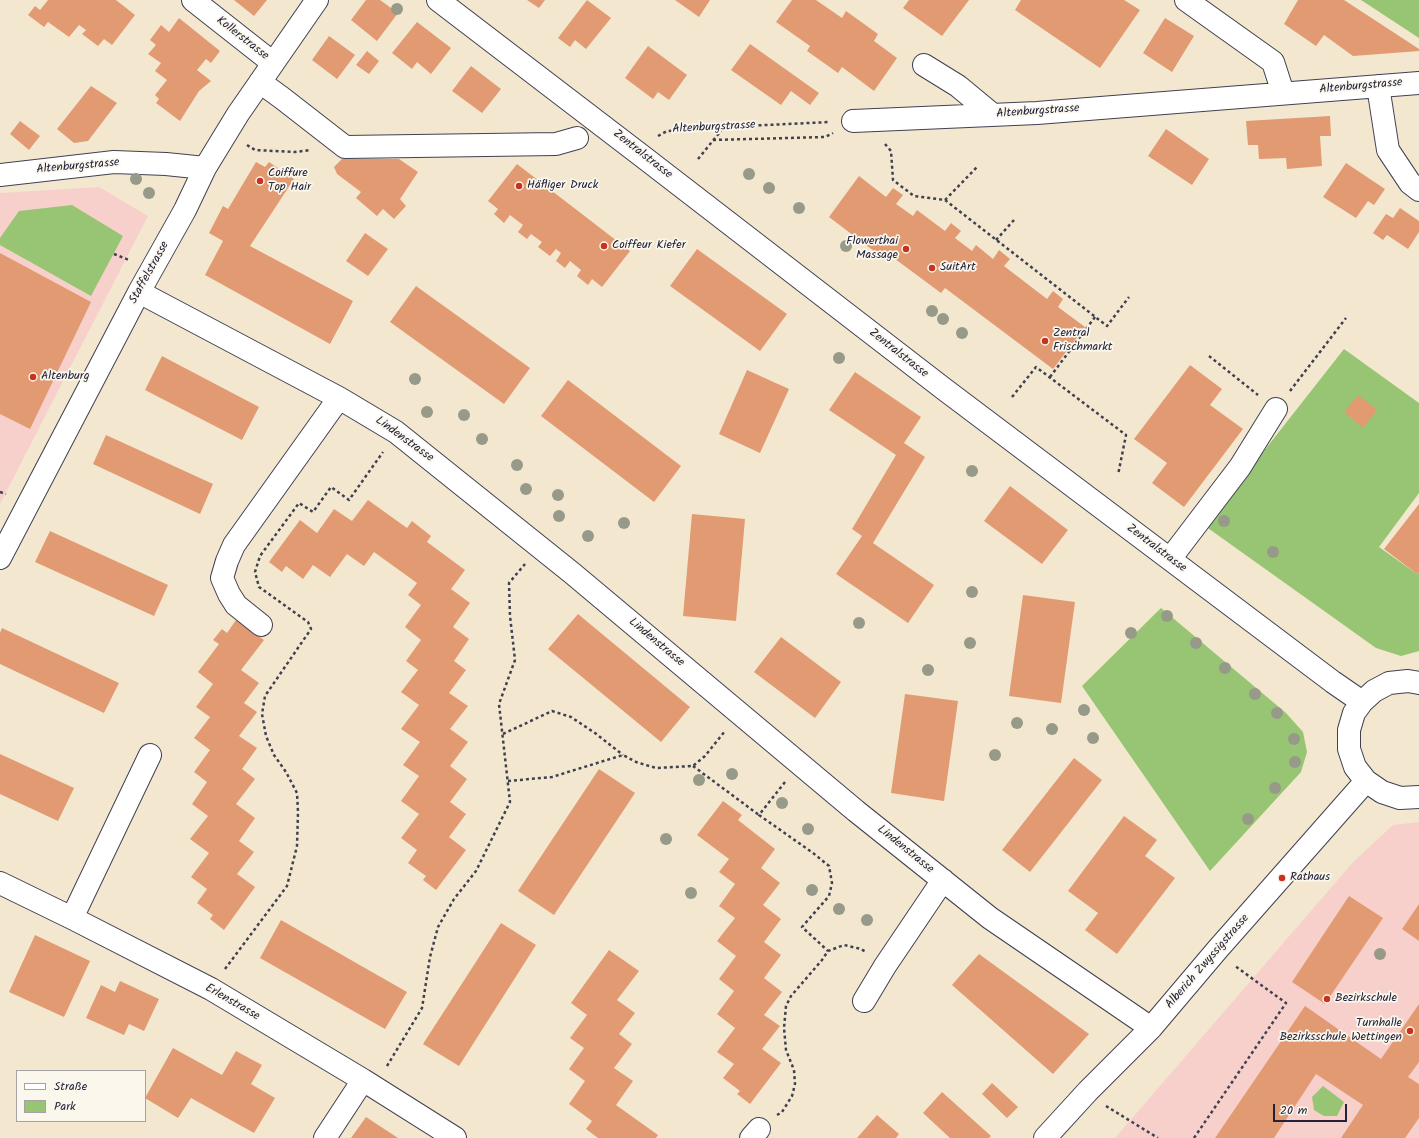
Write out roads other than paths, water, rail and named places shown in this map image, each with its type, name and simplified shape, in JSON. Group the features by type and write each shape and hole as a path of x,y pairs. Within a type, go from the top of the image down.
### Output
{"street":[{"name":"Kollerstrasse","path":"193,0 273,63"},
{"name":"Staffelstrasse","path":"0,558 139,292 185,210 205,168 238,114 317,0"},
{"name":"Zentralstrasse","path":"438,0 937,384 1333,682 1362,702"},
{"path":"1186,0 1273,62 1283,93"},
{"path":"924,64 958,86 993,115"},
{"path":"260,82 345,147 556,144 577,138"},
{"name":"Altenburgstrasse","path":"853,122 993,115 1419,83"},
{"path":"1378,86 1388,150 1410,183 1419,190"},
{"name":"Altenburgstrasse","path":"0,175 114,162 166,164 205,168"},
{"name":"Lindenstrasse","path":"139,292 339,398 396,432 566,568 856,811 990,918 1151,1028"},
{"path":"261,625 236,605 229,594 222,578 227,561 234,545 339,398"},
{"path":"1170,559 1240,467 1276,409"},
{"path":"1419,683 1408,681 1389,683 1374,691 1362,702 1354,713 1349,730 1349,749 1355,767 1366,781 1382,792 1400,798 1419,797"},
{"path":"72,918 150,755"},
{"name":"Alberich Zwyssigstrasse","path":"1045,1138 1088,1091 1151,1028 1217,950 1366,781"},
{"path":"864,1001 885,966 943,880"},
{"name":"Erlenstrasse","path":"0,883 211,989 363,1080 455,1138"},
{"path":"325,1138 363,1080"}],"place":[{"name":"Coiffure Top Hair","path":"260,181"},
{"name":"Häfliger Druck","path":"519,186"},
{"name":"Coiffeur Kiefer","path":"604,246"},
{"name":"Flowerthai Massage","path":"906,249"},
{"name":"SuitArt","path":"932,268"},
{"name":"Zentral Frischmarkt","path":"1045,341"},
{"name":"Altenburg","path":"33,377"},
{"name":"Rathaus","path":"1282,878"},
{"name":"Bezirkschule","path":"1327,999"},
{"name":"Turnhalle Bezirksschule Wettingen","path":"1410,1031"}]}
